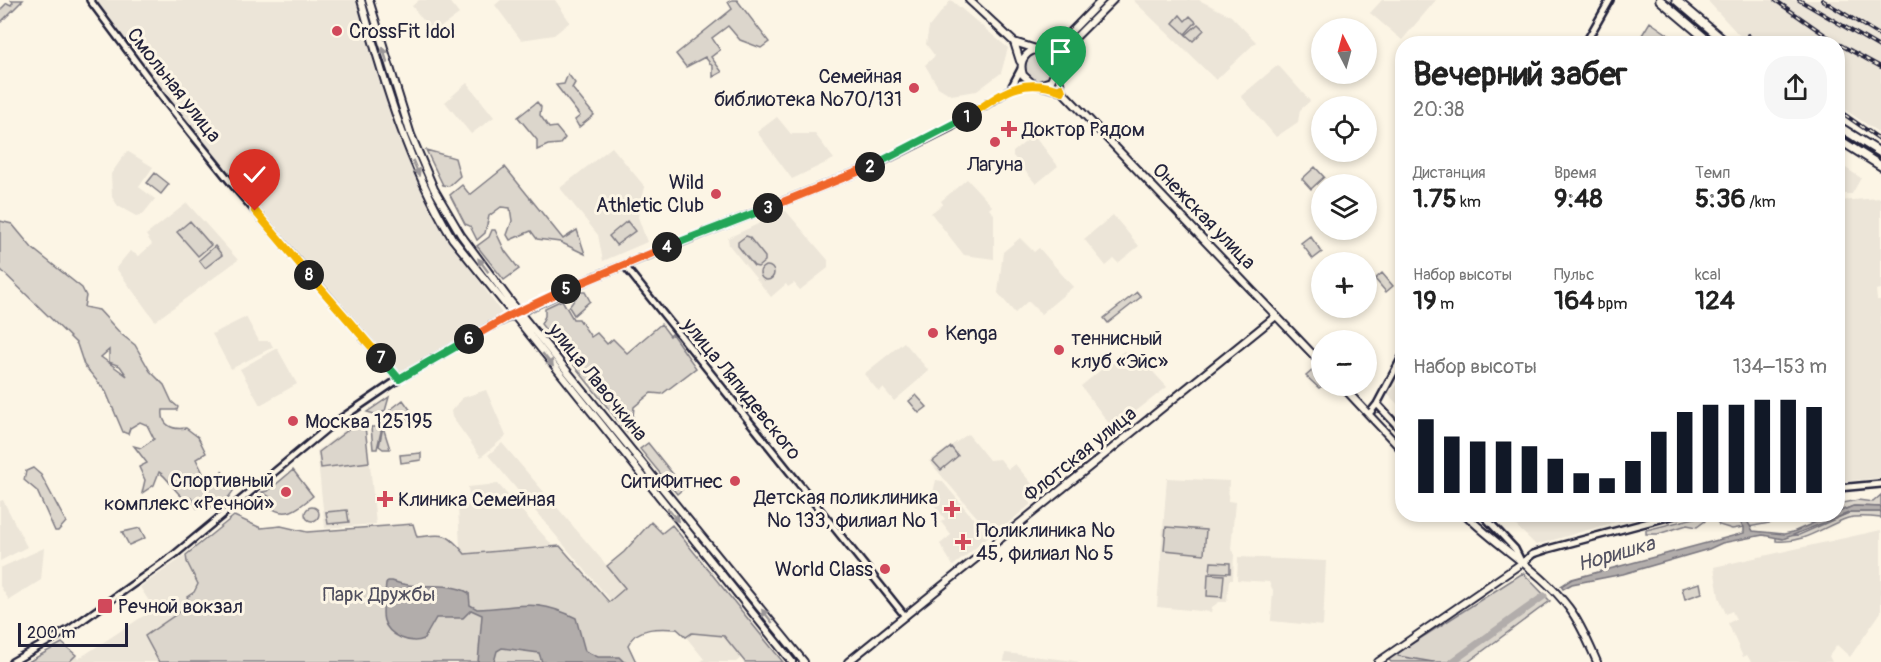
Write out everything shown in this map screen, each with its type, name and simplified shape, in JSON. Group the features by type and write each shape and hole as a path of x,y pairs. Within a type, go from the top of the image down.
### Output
{"main road":[{"name":"улица Лавочкина","path":"361,0 395,113 439,215 462,252 792,662"},
{"name":"улица Лавочкина","path":"369,0 402,111 420,158 460,235 804,662"},
{"path":"969,0 1014,42 1019,52 1024,78 1036,85 1062,91 1052,55 1014,42"},
{"path":"1021,67 1028,52 1059,44 1102,0"},
{"path":"1036,85 1051,81 1064,49 1113,0"},
{"path":"1660,0 1703,36"},
{"path":"1676,0 1719,36"},
{"name":"Онежская улица","path":"1062,91 1311,353"},
{"path":"1845,130 1881,153"},
{"path":"1845,143 1881,166"},
{"name":"Флотская улица","path":"848,662 1276,316"},
{"path":"1351,396 1395,443"},
{"path":"1474,522 1549,585 1571,610 1597,662"},
{"path":"1378,662 1522,563"}],"street":[{"name":"Смольная улица","path":"90,0 159,93 230,182 399,379"},
{"path":"1590,36 1610,0"},
{"path":"1009,90 1018,78 1021,67"},
{"path":"12,662 70,629 140,580 330,426 399,379 511,315 624,265 889,159 951,127 1009,90 1021,85 1036,85"},
{"path":"392,103 396,106 399,101"},
{"path":"395,113 397,108 402,111"},
{"name":"улица Ляпидевского","path":"624,265 905,616"},
{"path":"1368,414 1377,404 1395,370"},
{"path":"1377,404 1395,423"},
{"path":"1845,487 1881,484"},
{"path":"1490,522 1515,549 1523,554 1533,554 1650,522"},
{"path":"1515,549 1522,563 1533,554"}],"shaded area":[{"path":"94,0 359,0 385,94 423,190 453,244 503,315 400,374 181,117"},
{"path":"419,0 448,0 459,14 433,33 412,6"},
{"path":"501,0 555,0 570,22 554,35 521,40 495,5"},
{"path":"951,0 1008,48 1001,73 977,91 951,95 938,87 925,65 935,56 926,44 929,27"},
{"path":"1133,0 1199,0 1231,16 1256,42 1216,80"},
{"path":"1382,0 1436,0 1405,36 1397,36 1370,13"},
{"path":"1707,0 1881,0 1881,134 1845,110 1845,36 1739,35"},
{"path":"1278,65 1310,101 1300,110 1298,122 1276,137 1241,96"},
{"path":"467,83 494,117 471,134 445,102"},
{"path":"777,117 791,134 815,134 834,159 792,179 757,132"},
{"path":"1034,135 1058,166 1036,184 1013,156 1013,152"},
{"path":"612,147 645,187 638,217 647,242 603,261 598,235 560,188"},
{"path":"127,151 153,167 139,187 155,199 143,214 136,216 118,206 112,197 111,174"},
{"path":"1845,168 1861,178 1852,194 1845,194"},
{"path":"967,179 992,206 989,209 994,214 994,259 964,255 931,213 943,204 941,201"},
{"path":"1881,198 1881,289 1876,290 1877,300 1881,300 1881,478 1845,481 1845,201"},
{"path":"187,203 238,260 155,321 116,268 130,251 139,256 152,244 146,235"},
{"path":"786,211 828,260 828,268 800,290 794,283 788,287 786,284 771,297 729,245 728,238"},
{"path":"1113,215 1139,246 1118,263 1114,259 1106,266 1084,239"},
{"path":"1020,238 1034,252 1039,248 1073,287 1041,314 1028,301 1015,313 998,293 1003,252"},
{"path":"246,317 259,341 270,341 273,347 231,369 212,334"},
{"path":"904,342 929,371 894,401 883,388 879,392 864,374"},
{"path":"277,348 297,384 260,405 240,369"},
{"path":"1124,351 1144,362 1167,387 1113,429 1081,386"},
{"path":"1395,387 1395,402 1388,394"},
{"path":"486,390 506,436 481,457 452,417 451,411 462,398"},
{"path":"365,415 376,524 325,528 317,451"},
{"path":"968,434 989,460 1000,459 1008,469 1015,464 1039,492 1029,500 1031,504 993,536 929,461"},
{"path":"502,443 626,588 611,601 488,455"},
{"path":"1167,478 1229,481 1228,501 1235,502 1231,549 1234,552 1233,580 1229,580 1227,602 1219,602 1212,607 1211,612 1157,607"},
{"path":"936,480 942,481 989,537 953,566 940,544 951,535 941,522 945,519 931,501"},
{"path":"498,484 553,546 465,554 460,547 458,506 470,504 468,487"},
{"path":"3,500 27,547 0,561 0,501"},
{"path":"1853,506 1881,507 1881,512 1851,512 1845,514 1845,509"},
{"path":"1512,522 1615,522 1536,545"},
{"path":"1740,522 1748,522 1753,531 1784,534 1816,522 1826,522 1783,539 1763,535 1722,543 1709,549 1623,574 1572,584 1563,589 1561,586 1572,579 1744,533 1744,527"},
{"path":"1881,530 1881,612 1850,657 1837,645 1829,656 1832,662 1751,662 1747,655 1743,657 1728,623 1736,619 1732,611 1726,614 1719,597 1714,567"},
{"path":"44,548 41,580 9,600 0,586 0,568"},
{"path":"186,555 198,584 187,597 192,604 145,636 159,662 69,662 76,655 78,659 154,609 140,587"},
{"path":"1238,557 1326,561 1323,626 1271,621 1273,590 1269,582 1237,580"},
{"path":"392,581 402,584 460,589 469,593 470,605 477,609 527,605 561,612 576,618 585,651 598,657 619,657 624,662 542,662 539,653 502,648 497,651 494,662 478,662 482,615 471,610 463,618 436,618 424,639 415,641 404,639 387,628 384,622 386,584"},
{"path":"692,633 724,636 741,658 736,662 701,662 704,659 686,637"},
{"path":"1005,653 1067,660 1081,662 1004,662"}],"green space":[{"path":"11,0 23,0 0,23 0,10 7,3 11,5 13,2"},
{"path":"361,0 369,0 402,111 446,211 510,301 511,315 462,252 413,161"},
{"path":"737,0 769,42 761,48 740,40 728,26 712,38 720,50 711,57 722,72 713,77 713,67 705,57 686,67 676,54 732,9 728,2"},
{"path":"1180,15 1185,21 1190,16 1196,22 1185,34 1173,23"},
{"path":"1650,22 1669,35 1644,36 1642,35"},
{"path":"1198,24 1204,30 1193,41 1186,35"},
{"path":"1039,52 1050,56 1054,67 1050,78 1039,82 1028,78 1024,67 1028,56"},
{"path":"568,74 575,83 572,88 594,115 579,127 575,120 580,116 556,85 564,84"},
{"path":"537,102 541,107 540,115 549,128 556,127 565,138 560,144 548,145 537,150 537,140 518,117"},
{"path":"426,150 455,158 460,176 449,186 443,185"},
{"path":"505,167 563,239 577,230 585,254 560,242 537,239 531,231 510,240 507,235 512,221 510,208 501,207 489,216 485,233 477,240 470,226 465,224 450,195 462,185 470,195"},
{"path":"1315,167 1321,174 1311,174 1311,189 1302,179"},
{"path":"155,173 169,184 161,194 147,183"},
{"path":"0,221 12,224 32,248 82,288 86,296 84,307 99,310 121,334 135,345 150,371 164,385 172,402 178,407 177,410 163,410 164,420 169,426 186,428 198,437 206,453 196,459 207,481 218,479 222,471 227,482 235,487 229,497 214,506 197,508 191,498 185,499 181,496 159,472 154,485 142,493 145,480 139,467 147,463 134,446 141,448 154,439 147,425 140,422 130,428 128,434 123,432 106,392 84,365 77,344 0,269","holes":["109,350 109,362 120,366 127,376 101,357"]},
{"path":"190,221 211,245 198,256 177,232"},
{"path":"627,221 635,231 616,245 609,236"},
{"path":"492,230 495,230 505,251 519,269 504,280 477,246 489,237"},
{"path":"746,236 765,257 765,261 758,267 754,266 738,246 738,242"},
{"path":"1310,236 1322,252 1311,252 1311,256 1301,243"},
{"path":"215,246 222,255 205,268 199,260"},
{"path":"767,266 772,268 774,273 772,278 767,280 762,278 760,273 762,268"},
{"path":"1382,273 1393,286 1386,292 1377,281 1377,277"},
{"path":"580,292 585,292 590,301 574,315 569,307"},
{"path":"1137,292 1141,297 1108,323 1104,318"},
{"path":"562,300 573,319 579,319 591,337 597,333 607,344 613,339 627,353 661,324 670,336 672,334 696,368 662,394 651,393 634,407 632,425 642,437 635,442 541,324 545,316 545,308"},
{"path":"916,395 927,407 919,413 909,401"},
{"path":"389,397 385,411 378,415 367,412"},
{"path":"403,400 411,411 391,413 390,410"},
{"path":"404,412 408,421 397,426 384,424 386,416"},
{"path":"364,418 369,462 321,468 319,452"},
{"path":"371,427 382,427 377,449 373,449"},
{"path":"383,427 390,449 383,449 379,446"},
{"path":"648,443 684,488 677,494 640,449"},
{"path":"951,447 958,456 941,470 933,461"},
{"path":"421,453 421,460 401,463 400,455"},
{"path":"33,468 41,475 66,522 58,531 55,531 37,491 24,480 26,471"},
{"name":"Спортивный комплекс «Речной»","path":"293,470 313,496 296,509 279,512 267,504 273,499 262,492 268,491"},
{"path":"1881,495 1881,507 1855,506 1845,509 1845,503 1858,500 1873,502"},
{"path":"312,507 317,509 319,514 317,519 312,521 307,519 305,514 307,509"},
{"path":"347,510 349,522 328,524 326,512"},
{"path":"1851,512 1881,512 1881,518 1845,519 1845,515"},
{"name":"Парк Дружбы","path":"234,516 261,528 281,526 307,532 413,524 417,537 445,536 465,554 560,546 609,602 625,588 607,566 624,552 651,522 662,533 672,525 783,662 745,662 724,636 692,633 686,637 677,629 664,628 643,631 632,639 628,645 636,662 159,662 145,636 191,604 187,597 194,592 198,584 186,555"},
{"path":"1678,522 1704,522 1697,527 1687,525 1658,534 1646,534 1646,530"},
{"path":"1718,522 1740,522 1744,527 1732,529 1719,525"},
{"path":"1747,522 1774,522 1749,527"},
{"path":"1828,522 1837,522 1796,540 1776,541 1776,537 1799,535"},
{"path":"1166,527 1206,530 1204,554 1164,550"},
{"path":"140,528 145,538 129,545 122,532"},
{"path":"1211,562 1230,563 1230,573 1210,572"},
{"path":"1523,573 1550,601 1468,662 1391,662 1388,659"},
{"path":"1208,574 1224,575 1222,597 1207,596"},
{"path":"1700,583 1702,593 1685,599 1682,588"},
{"path":"62,643 76,655 69,662 28,662"}],"waterway":[{"name":"Норишка","path":"1452,662 1544,596"},
{"name":"Норишка","path":"1398,656 1433,662"}],"railway":[{"path":"1775,0 1826,36"},
{"path":"1799,0 1881,48"},
{"path":"1822,0 1881,36"},
{"path":"1845,47 1881,67"},
{"path":"1845,115 1881,140"}],"place":[{"name":"CrossFit Idol","path":"337,31"},
{"name":"Семейная библиотека №70/131","path":"914,88"},
{"name":"Доктор Рядом","path":"1009,129"},
{"name":"Лагуна","path":"995,142"},
{"name":"Wild Athletic Club","path":"716,194"},
{"name":"Kenga","path":"933,333"},
{"name":"теннисный клуб «Эйс»","path":"1059,350"},
{"name":"Москва 125195","path":"293,421"},
{"name":"СитиФитнес","path":"735,481"},
{"name":"Спортивный комплекс «Речной»","path":"286,492"},
{"name":"Клиника Семейная","path":"385,499"},
{"name":"Детская поликлиника № 133, филиал № 1","path":"952,509"},
{"name":"Поликлиника № 45, филиал № 5","path":"963,542"},
{"name":"World Class","path":"885,569"},
{"name":"Речной вокзал","path":"105,606"}],"route":[{"path":"255,211 399,379 511,315 583,282 889,159 951,127 1016,86 1033,84 1062,91 1061,88"}]}
